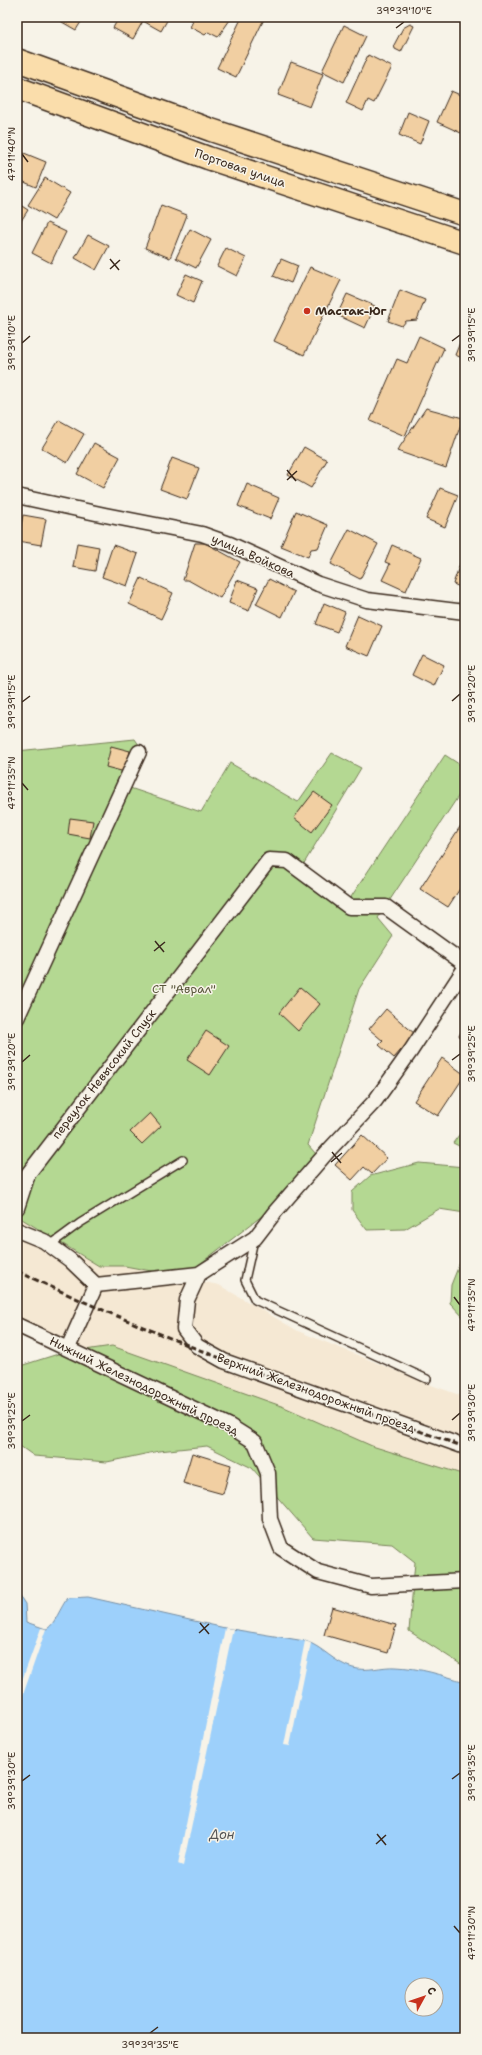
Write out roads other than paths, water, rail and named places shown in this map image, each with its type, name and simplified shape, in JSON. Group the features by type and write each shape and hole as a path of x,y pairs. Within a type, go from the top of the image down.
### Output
{"main road":[{"path":"17,60 212,130 465,214"},
{"name":"Портовая улица","path":"17,88 208,158 465,243"}],"street":[{"name":"улица Войкова","path":"17,496 105,516 202,534 230,544 318,584 367,600 465,612"},
{"path":"17,1018 139,752"},
{"name":"переулок Невысокий Спуск","path":"17,1208 28,1174 269,860 287,861 349,907 386,908 465,964"},
{"path":"17,1230 50,1245 70,1260 96,1285 199,1274 254,1238 329,1150 375,1101 410,1052 465,968"},
{"name":"Верхний Железнодорожный проезд","path":"199,1274 187,1300 184,1329 197,1346 224,1361 465,1447"},
{"path":"68,1348 96,1285"},
{"name":"Нижний Железнодорожный проезд","path":"17,1324 228,1425 255,1442 268,1473 270,1519 282,1548 318,1572 371,1586 465,1582"}],"lane":[{"path":"50,1245 80,1223 183,1160"},
{"path":"254,1238 245,1280 255,1300 427,1379"}],"water":[{"name":"Дон","path":"17,1592 25,1604 26,1622 46,1629 55,1620 68,1598 88,1597 225,1628 305,1641 311,1643 346,1666 353,1668 364,1669 390,1667 414,1669 431,1672 465,1682 465,2038 17,2038"}],"railway":[{"path":"17,1271 182,1343 351,1407 465,1447"}],"place":[{"name":"Мастак-Юг","path":"307,311"}],"park label":[{"name":"СТ \"Аврал\"","path":"184,989"}]}
